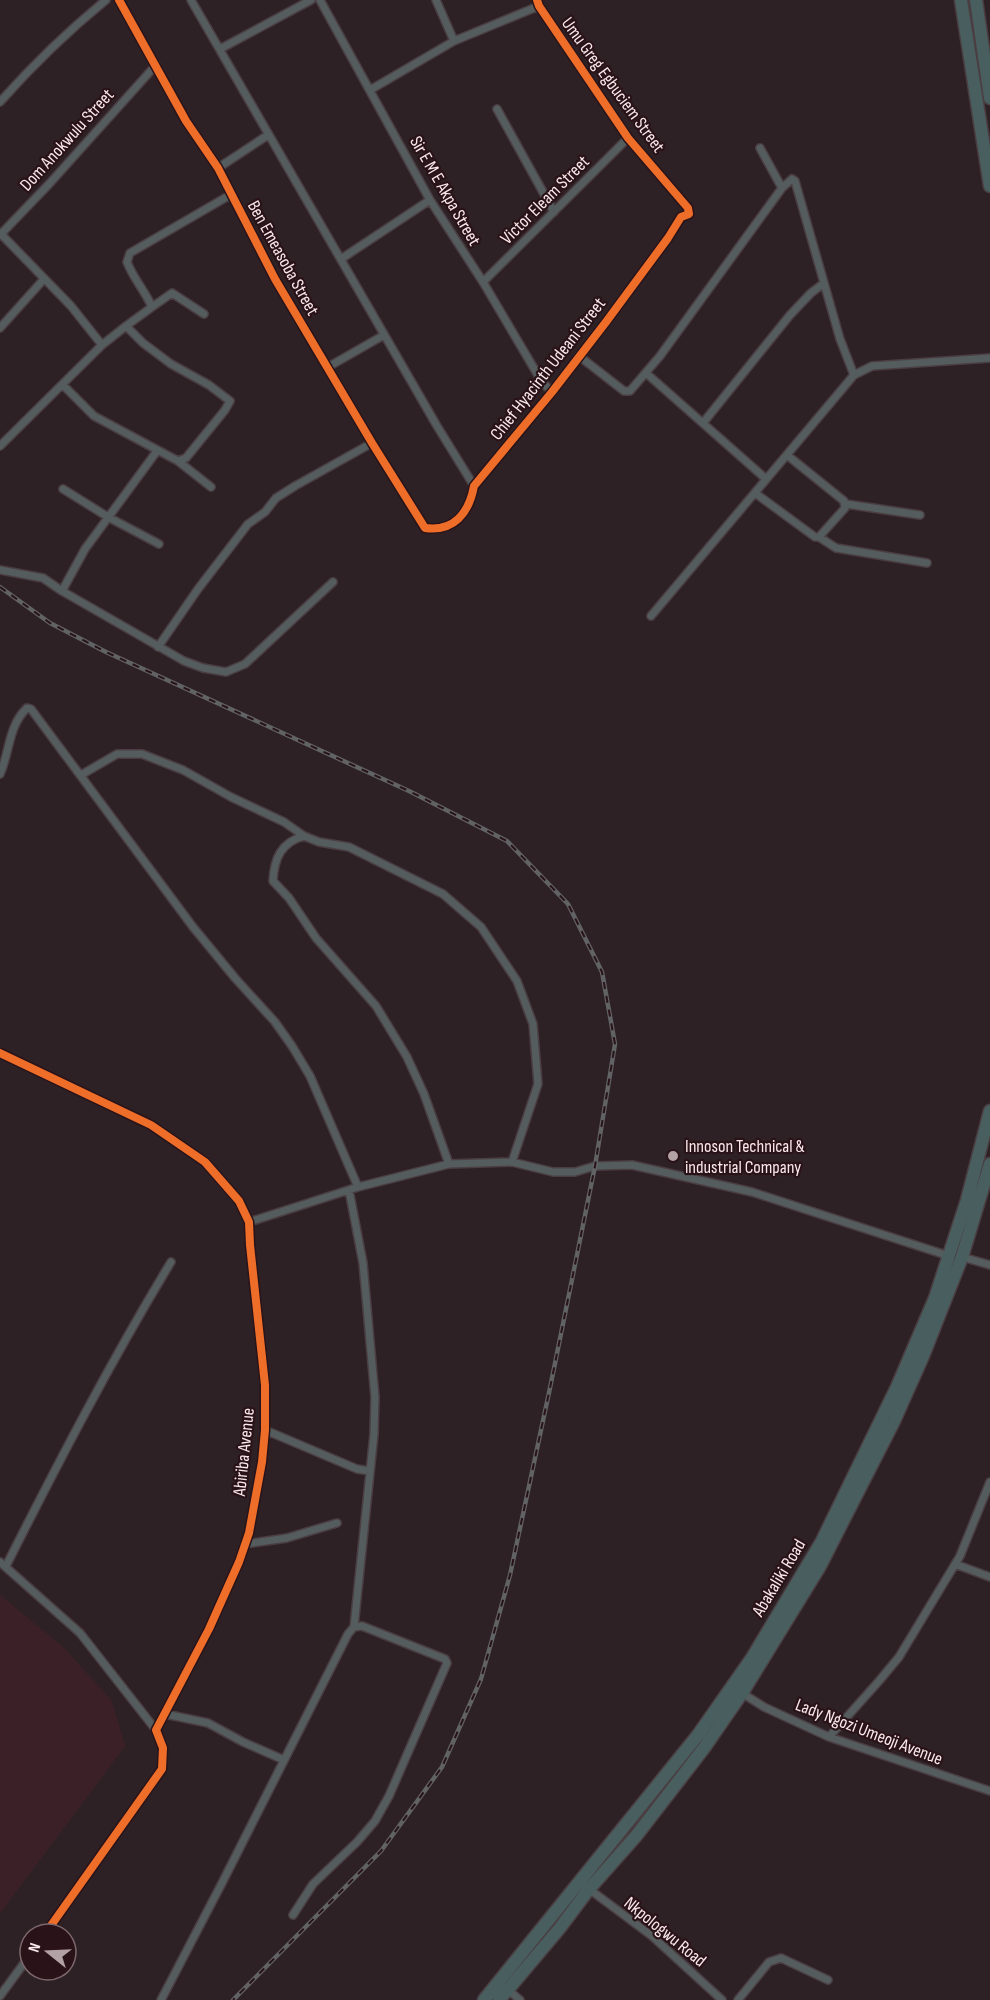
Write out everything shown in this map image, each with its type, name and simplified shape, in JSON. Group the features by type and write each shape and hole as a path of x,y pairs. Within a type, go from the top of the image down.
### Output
{"highway":[{"path":"961,0 990,186"},
{"path":"976,0 990,98"},
{"name":"Abakaliki Road","path":"484,2000 691,1744 752,1658 822,1540 901,1377 935,1298 967,1200 990,1111"},
{"name":"Abakaliki Road","path":"499,2000 664,1801 742,1693 838,1533 903,1402 962,1257 990,1164"}],"street":[{"path":"0,102 32,66 76,24 106,0"},
{"name":"Ben Emeasoba Street","path":"119,0 186,121 218,168 275,279 425,528"},
{"path":"191,0 474,486"},
{"path":"220,49 311,0"},
{"name":"Sir E M E Akpa Street","path":"320,0 430,200 483,282 542,382 552,392"},
{"path":"436,0 454,41"},
{"path":"370,90 454,41 538,3"},
{"name":"Umu Greg Egbuciem Street","path":"538,3 628,138 688,208 689,214"},
{"name":"Dom Anokwulu Street","path":"0,234 50,183 156,65"},
{"path":"497,109 554,212"},
{"path":"218,168 268,135"},
{"name":"Victor Eleam Street","path":"483,282 628,138"},
{"path":"760,148 782,188"},
{"path":"579,356 628,392 646,373 782,188 792,179 795,181 840,339 854,375"},
{"path":"152,307 148,297 133,278 126,262 130,254 230,195"},
{"path":"341,259 430,200"},
{"name":"Chief Hyacinth Udeani Street","path":"425,528 438,530 448,527 459,518 471,501 474,486 552,392 668,238 681,217 689,214"},
{"path":"0,234 71,306 102,345"},
{"path":"0,328 44,279"},
{"path":"703,423 790,315 824,283"},
{"path":"0,446 102,345 172,293 204,314"},
{"path":"126,326 143,344 171,364 209,385 230,401 186,458 178,461"},
{"path":"328,367 384,335"},
{"path":"651,616 854,375 872,366 990,358"},
{"path":"646,373 766,479"},
{"path":"63,385 94,416 178,461 211,487"},
{"path":"158,647 198,589 248,524 265,512 276,498 372,443"},
{"path":"62,591 85,549 157,451"},
{"path":"787,455 846,504 920,515"},
{"path":"63,489 108,517 159,544"},
{"path":"754,493 811,535 819,537 836,548 927,563"},
{"path":"819,537 846,504"},
{"path":"0,570 42,578 158,647 194,665 226,672 245,664 333,582"},
{"path":"0,774 15,724 27,708 36,714 193,927 275,1022 292,1046 310,1076 358,1187"},
{"path":"81,775 117,754 142,754 183,770 231,797 284,822 304,836 319,842 349,847 443,894 482,927 517,981 532,1024 538,1084 512,1162"},
{"path":"304,836 293,839 284,846 274,867 273,881 290,898 316,938 376,1006 411,1066 424,1094 449,1164"},
{"name":"Abiriba Avenue","path":"0,1053 151,1125 205,1162 239,1201 249,1222 265,1385 262,1462 245,1544 209,1629 156,1730"},
{"path":"249,1222 358,1187 449,1164 512,1162 552,1172 575,1172 595,1166 632,1165 752,1192 949,1256"},
{"path":"161,2000 339,1648 354,1627 375,1398 363,1263 349,1190"},
{"path":"962,1257 990,1265"},
{"path":"54,1922 162,1769 163,1748 156,1730 80,1633 3,1564 130,1329 171,1262"},
{"path":"265,1430 357,1469 370,1471"},
{"path":"829,1737 899,1657 955,1564 990,1482"},
{"path":"245,1544 286,1538 337,1523"},
{"path":"955,1564 990,1577"},
{"path":"293,1915 312,1884 357,1842 375,1821 390,1796 447,1663 445,1659 362,1626 354,1627"},
{"name":"Lady Ngozi Umeoji Avenue","path":"742,1693 764,1707 829,1737 990,1791"},
{"path":"165,1714 208,1723 284,1760"},
{"name":"Nkpologwu Road","path":"589,1889 652,1936 722,2000"},
{"path":"738,2000 769,1962 781,1958 828,1980"},
{"path":"0,1996 18,1971"},
{"path":"507,1989 520,2000"}],"shaded area":[{"path":"0,1595 64,1648 112,1701 125,1746 0,1913"}],"railway":[{"path":"0,587 50,623 106,652 409,791 507,841 568,904 602,972 615,1044 595,1166 550,1388 510,1575 481,1679 442,1767 381,1851 233,2000"}],"cycle path":[{"path":"119,0 186,121 218,168 275,279 425,528 452,524 464,512 474,486 552,392 606,322 681,217 689,214 688,208 628,138 537,0"},
{"path":"0,1053 151,1125 205,1162 239,1201 249,1222 265,1385 262,1462 249,1533 239,1562 209,1629 156,1730 163,1748 162,1769 54,1922"}],"place":[{"name":"Innoson Technical & industrial Company","path":"673,1156"}]}
